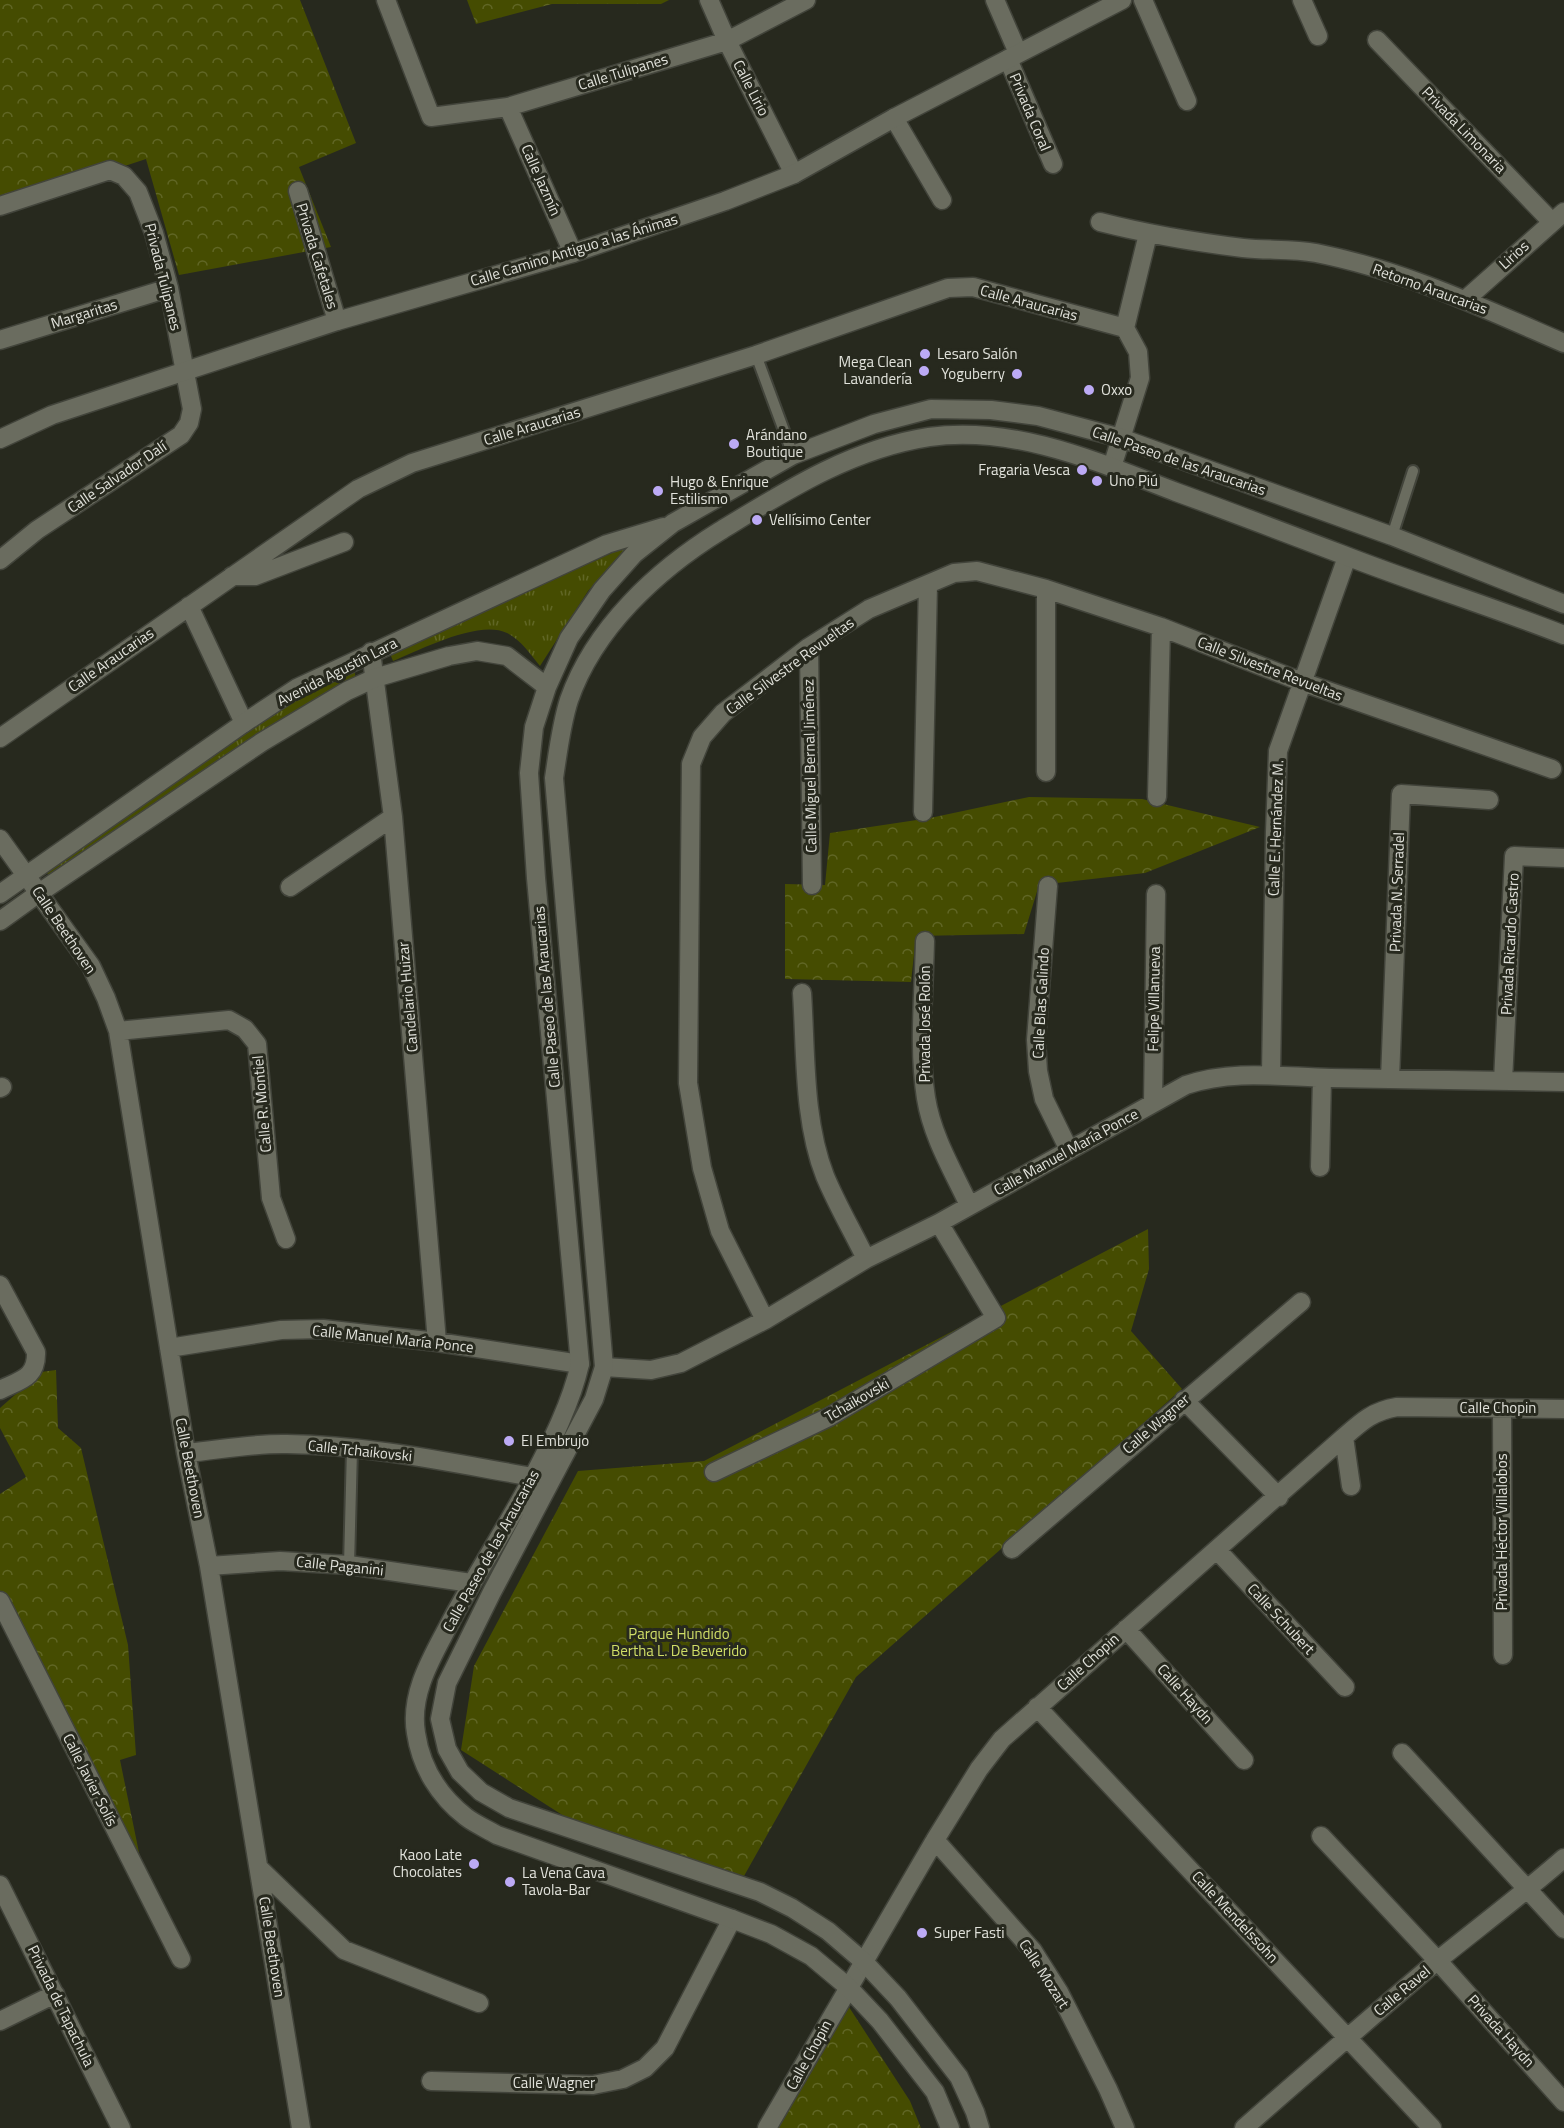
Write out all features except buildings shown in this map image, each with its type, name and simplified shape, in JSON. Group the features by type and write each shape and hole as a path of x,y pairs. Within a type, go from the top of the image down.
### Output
{"street":[{"name":"Calle Tulipanes","path":"386,0 431,117 508,106 727,41 806,0"},
{"name":"Calle Lirio","path":"710,0 727,41 794,174"},
{"name":"Privada Coral","path":"994,0 1053,164"},
{"name":"Calle Camino Antiguo a las Ánimas","path":"0,439 52,415 184,371 337,321 573,253 725,201 794,174 894,118 1122,0"},
{"path":"1143,0 1187,101"},
{"path":"1302,0 1318,36"},
{"name":"Privada Limonaria","path":"1377,40 1558,217"},
{"name":"Calle Jazmín","path":"508,106 573,253"},
{"path":"894,118 942,200"},
{"name":"Privada Tulipanes","path":"0,206 110,171 123,176 138,192 154,233 169,288 184,371"},
{"name":"Privada Cafetales","path":"298,191 337,321"},
{"name":"Lirios","path":"1465,300 1558,217"},
{"name":"Retorno Araucarias","path":"1100,222 1148,234 1245,248 1314,252 1389,271 1465,300 1564,343"},
{"path":"1112,467 1140,378 1138,352 1125,328 1148,234"},
{"name":"Calle Araucarias","path":"0,738 358,489 412,463 756,355 948,288 973,287 1125,328"},
{"name":"Margaritas","path":"0,340 169,288"},
{"name":"Calle Salvador Dalí","path":"0,560 37,530 181,435 189,423 192,409 184,371"},
{"name":"Calle Paseo de las Araucarias","path":"950,2128 935,2092 880,2021 848,1987 811,1956 771,1934 497,1834 466,1818 442,1795 423,1765 415,1732 417,1700 426,1668 471,1583 533,1477 574,1389 580,1364 536,878 529,773 534,727 547,687 568,638 603,590 634,554 673,523 793,454 874,424 931,409 991,410 1038,416 1121,438 1392,536 1564,604"},
{"name":"Calle Paseo de las Araucarias","path":"980,2128 959,2077 898,1998 864,1962 828,1931 792,1908 760,1892 509,1808 481,1792 460,1772 447,1749 440,1719 447,1683 492,1592 594,1399 604,1367 554,778 560,738 570,699 590,654 626,609 656,578 693,547 803,480 878,447 932,437 985,435 1029,441 1112,467 1347,557 1564,635"},
{"name":"Avenida Agustín Lara","path":"0,894 297,688 607,544 673,523"},
{"path":"232,576 255,576 344,542"},
{"name":"Calle E. Hernández M.","path":"1271,1074 1278,751 1347,557"},
{"name":"Calle Silvestre Revueltas","path":"765,1320 720,1231 702,1168 688,1083 692,764 702,736 723,712 809,647 869,609 954,573 977,571 1047,590 1161,627 1302,682 1552,769"},
{"path":"923,812 928,584"},
{"path":"1513,615 1523,589"},
{"path":"1046,772 1047,590"},
{"path":"189,606 244,723"},
{"path":"1157,797 1161,627"},
{"name":"Calle Miguel Bernal Jiménez","path":"809,647 812,885"},
{"name":"Avenida Agustín Lara","path":"0,921 262,742 347,691 375,678 449,656 477,651 507,656 547,687"},
{"name":"Candelario Huizar","path":"371,652 393,817 437,1342"},
{"name":"Privada N. Serradel","path":"1390,1079 1401,794 1489,800"},
{"path":"290,887 393,817"},
{"name":"Calle Beethoven","path":"0,838 92,966 118,1031 186,1454 209,1566 301,2128"},
{"name":"Privada Ricardo Castro","path":"1503,1081 1514,856 1564,858"},
{"path":"536,878 562,877"},
{"name":"Calle Blas Galindo","path":"1048,886 1036,1040 1038,1071 1044,1099 1068,1150"},
{"name":"Felipe Villanueva","path":"1153,1103 1156,894"},
{"name":"Privada José Rolón","path":"925,941 922,1066 926,1100 936,1136 969,1205"},
{"path":"802,993 809,1106 816,1143 825,1176 866,1259"},
{"name":"Calle R. Montiel","path":"118,1031 229,1020 245,1029 257,1044 271,1198 286,1239"},
{"name":"Calle Manuel María Ponce","path":"604,1367 651,1370 681,1363 765,1320 866,1259 939,1222 1186,1085 1204,1079 1271,1074 1322,1078 1564,1082"},
{"path":"1320,1167 1322,1078"},
{"name":"Tchaikovski","path":"714,1472 829,1418 996,1318 939,1222"},
{"path":"0,1285 36,1352 36,1365 29,1376 0,1390"},
{"name":"Calle Wagner","path":"1012,1548 1301,1302"},
{"name":"Calle Manuel María Ponce","path":"169,1348 291,1330 323,1329 437,1342 580,1364"},
{"path":"1184,1400 1279,1497"},
{"name":"Calle Chopin","path":"767,2128 848,1987 979,1769 1002,1740 1037,1707 1279,1497 1344,1437 1365,1419 1380,1410 1397,1407 1564,1408"},
{"name":"Privada Héctor Villalobos","path":"1502,1409 1503,1655"},
{"path":"1344,1437 1351,1486"},
{"name":"Calle Tchaikovski","path":"186,1454 285,1444 352,1449 432,1459 533,1477"},
{"name":"Calle Schubert","path":"1217,1550 1345,1687"},
{"name":"Calle Paganini","path":"209,1566 280,1561 349,1565 471,1583"},
{"name":"Calle Javier Solís","path":"0,1601 181,1959"},
{"name":"Calle Haydn","path":"1126,1629 1244,1760"},
{"name":"Calle Mendelssohn","path":"1037,1707 1432,2128"},
{"path":"1402,1753 1564,1929"},
{"path":"1321,1836 1438,1961"},
{"name":"Calle Mozart","path":"935,1840 1033,1952 1059,1992 1125,2128"},
{"name":"Calle Ravel","path":"1244,2128 1348,2036 1564,1858"},
{"path":"260,1869 344,1950 479,2003"},
{"name":"Privada de Tapachula","path":"2,1894 121,2128"},
{"name":"Calle Wagner","path":"431,2081 593,2085 623,2079 645,2068 665,2048 732,1919"},
{"name":"Privada Haydn","path":"1438,1961 1564,2102"},
{"path":"0,2021 55,1995"}],"lane":[{"path":"756,355 793,454"},
{"path":"1392,536 1413,471"},
{"path":"349,1565 352,1449"}],"green space":[{"path":"0,0 300,0 356,143 299,167 331,247 179,275 146,159 0,207"},
{"path":"467,0 669,0 661,4 552,4 476,24"},
{"path":"630,545 588,591 540,666 517,639 495,630 466,633 393,661 389,651"},
{"path":"354,667 356,681 57,883 47,873 175,777 265,718"},
{"path":"1029,797 1142,799 1260,827 1145,873 1039,885 1024,934 916,936 911,982 785,979 785,884 825,885 830,833 930,818"},
{"name":"Parque Hundido Bertha L. De Beverido","path":"1148,1229 1149,1269 1131,1331 1182,1389 856,1677 744,1876 578,1825 461,1750 474,1666 578,1471 704,1461"},
{"path":"56,1370 58,1428 81,1448 128,1645 136,1755 120,1760 143,1872 0,1600 0,1494 26,1477 0,1428 0,1408 41,1372"},
{"path":"847,2004 910,2101 921,2128 761,2128"}],"place":[{"name":"Lesaro Salón","path":"925,354"},
{"name":"Mega Clean Lavandería","path":"924,371"},
{"name":"Yoguberry","path":"1017,374"},
{"name":"Oxxo","path":"1089,390"},
{"name":"Arándano Boutique","path":"734,444"},
{"name":"Fragaria Vesca","path":"1082,470"},
{"name":"Uno Piú","path":"1097,481"},
{"name":"Hugo & Enrique Estilismo","path":"658,491"},
{"name":"Vellísimo Center","path":"757,520"},
{"name":"El Embrujo","path":"509,1441"},
{"name":"Kaoo Late Chocolates","path":"474,1864"},
{"name":"La Vena Cava Tavola-Bar","path":"510,1882"},
{"name":"Super Fasti","path":"922,1933"}]}
